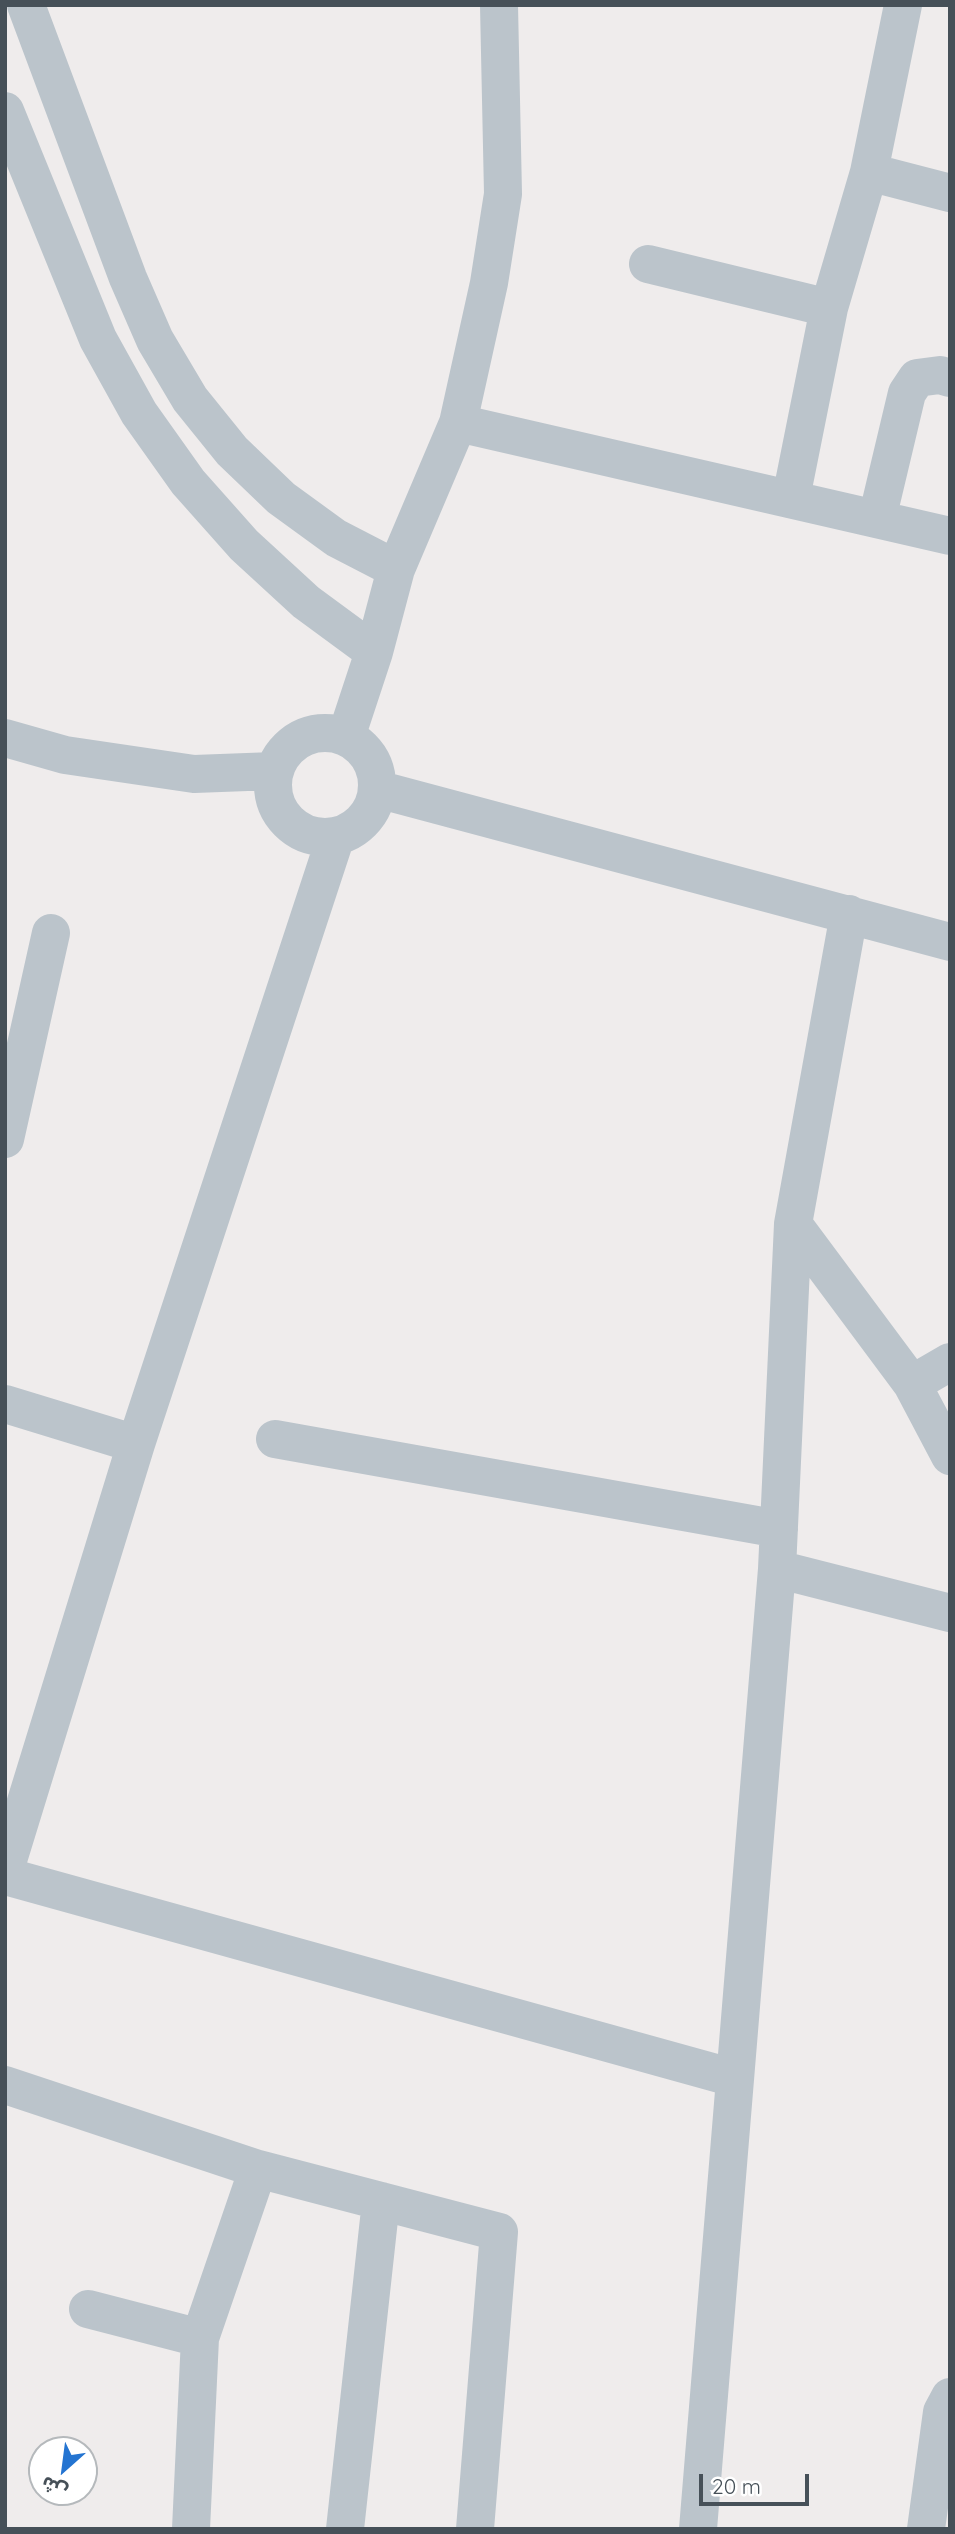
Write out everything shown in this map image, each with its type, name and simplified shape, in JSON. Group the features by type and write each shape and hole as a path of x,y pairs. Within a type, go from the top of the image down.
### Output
{"street":[{"path":"26,5 128,278 155,340 190,399 232,451 281,498 336,538 396,569"},
{"path":"346,737 374,652 396,569 458,423 489,283 503,194 499,5"},
{"path":"791,498 829,308 869,172 903,5"},
{"path":"5,111 97,339 139,413 188,482 244,545 306,602 374,652"},
{"path":"869,172 950,192"},
{"path":"648,264 829,308"},
{"path":"877,519 907,393 917,378 940,375 950,378"},
{"path":"458,423 950,536"},
{"path":"328,733 346,737 359,745 370,758 376,773 374,805 365,820 352,830 336,836 318,837 301,832 287,821 277,805 273,789 274,771 282,755 295,742 311,734 328,733"},
{"path":"5,738 65,755 194,774 274,771"},
{"path":"377,789 950,942"},
{"path":"336,836 136,1444 7,1856 734,2078"},
{"path":"698,2529 777,1569 793,1224 849,914"},
{"path":"5,1139 51,933"},
{"path":"793,1224 912,1384 950,1456"},
{"path":"912,1384 950,1362"},
{"path":"5,1404 136,1444"},
{"path":"275,1438 779,1529"},
{"path":"777,1569 950,1613"},
{"path":"5,2085 258,2169 499,2232 475,2529"},
{"path":"191,2529 200,2338 258,2169"},
{"path":"345,2529 381,2201"},
{"path":"88,2309 200,2338"},
{"path":"926,2529 947,2409"}]}
